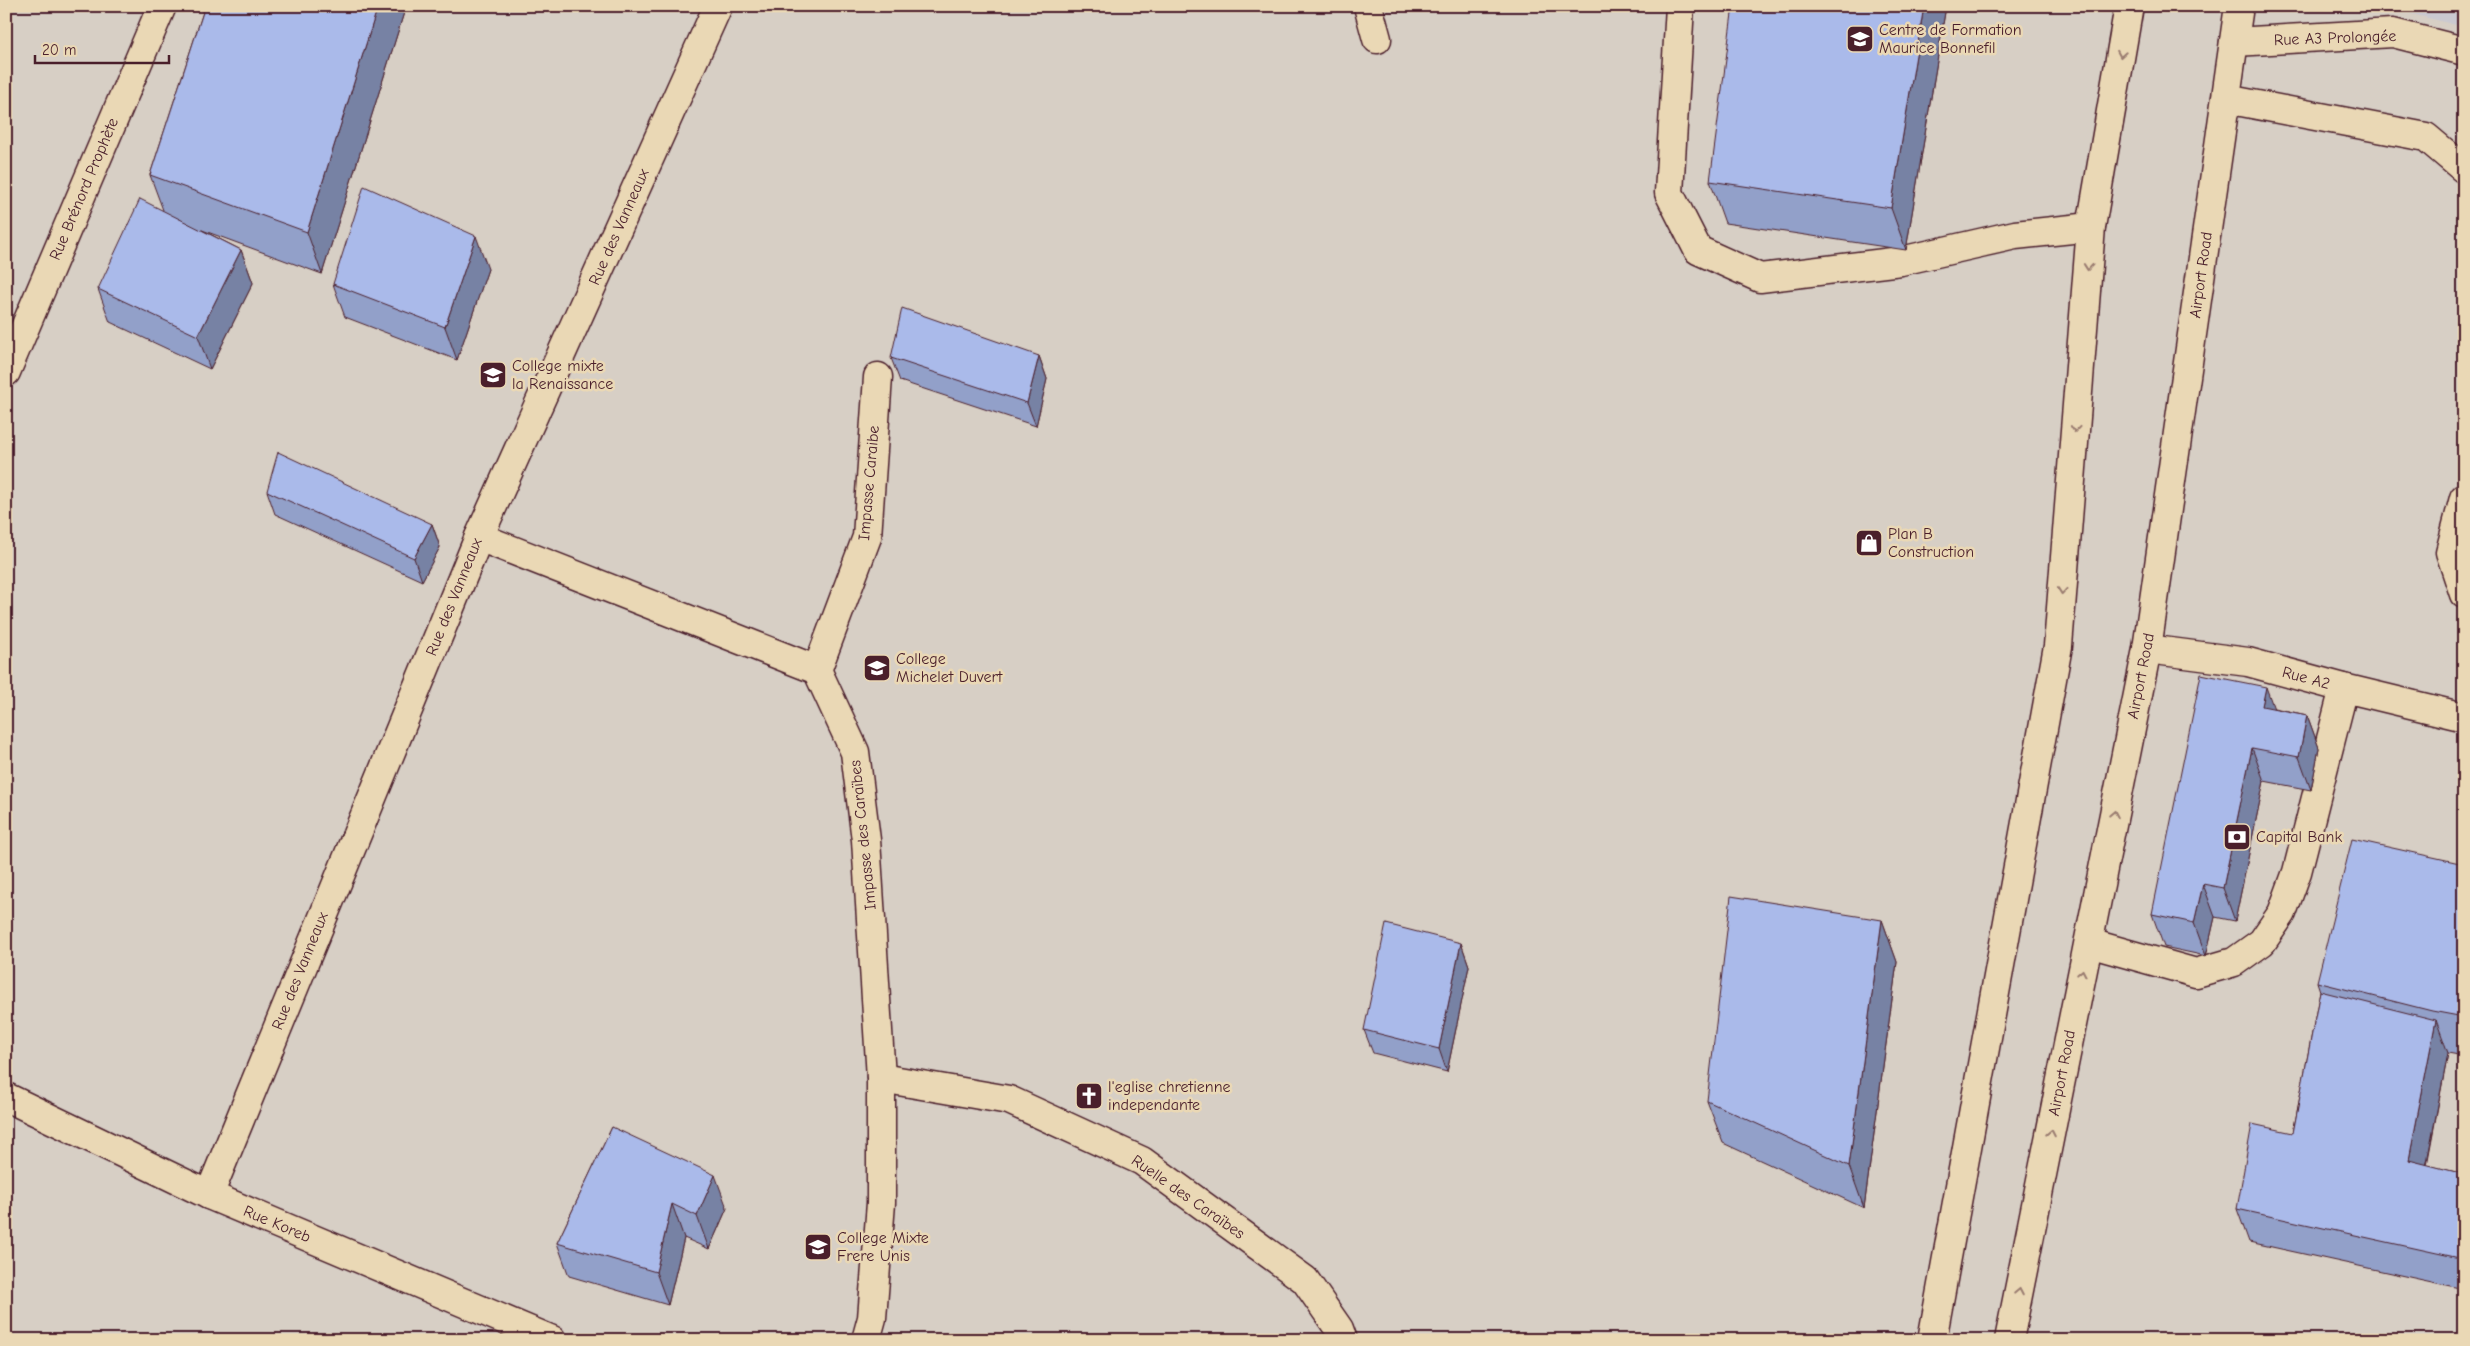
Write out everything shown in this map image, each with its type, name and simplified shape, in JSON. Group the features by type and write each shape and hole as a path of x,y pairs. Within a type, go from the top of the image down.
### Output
{"street":[{"name":"Rue Brénord Prophète","path":"6,372 162,6"},
{"name":"Rue des Vanneaux","path":"208,1195 479,538 718,6"},
{"path":"1368,6 1377,38"},
{"path":"1680,6 1670,193 1698,250 1760,278 1901,261 2016,235 2091,227"},
{"path":"1932,1340 2058,646 2091,227 2129,6"},
{"name":"Airport Road","path":"2009,1340 2147,649 2239,6"},
{"name":"Rue A3 Prolongée","path":"2234,42 2393,33 2464,51"},
{"path":"2226,99 2426,136 2464,169"},
{"name":"Impasse Caraibe","path":"817,670 867,537 878,378"},
{"path":"2464,498 2450,552 2464,594"},
{"path":"479,538 817,670"},
{"name":"Rue A2","path":"2147,649 2248,662 2344,688 2464,716"},
{"name":"Impasse des Caraïbes","path":"817,670 854,752 866,840 881,1078 881,1203 872,1318 866,1340"},
{"path":"2088,943 2196,973 2234,962 2262,942 2282,913 2297,872 2344,688"},
{"name":"Ruelle des Caraïbes","path":"881,1078 1009,1100 1142,1162 1305,1280 1339,1329 1343,1340"},
{"name":"Rue Koreb","path":"7,1098 208,1195 552,1340"}],"shaded area":[{"path":"2381,6 2464,6 2464,27"}],"building":[{"path":"205,6 378,6 307,232 150,175"},
{"path":"1733,6 1924,6 1891,208 1710,181"},
{"path":"364,186 476,236 445,327 333,284"},
{"path":"140,199 241,250 198,336 98,289"},
{"path":"902,308 1039,356 1027,403 891,358"},
{"path":"278,452 432,524 414,558 267,491"},
{"path":"2201,674 2266,687 2262,706 2307,715 2299,757 2252,748 2223,888 2203,884 2194,923 2152,914"},
{"path":"2352,839 2464,864 2464,1017 2432,1011 2317,982"},
{"path":"1731,896 1882,920 1849,1166 1707,1101"},
{"path":"1386,924 1461,943 1439,1049 1364,1030"},
{"path":"2320,991 2436,1020 2409,1160 2464,1174 2464,1259 2237,1209 2252,1124 2293,1133"},
{"path":"612,1127 715,1175 697,1216 672,1204 656,1272 557,1243"}],"place":[{"name":"Centre de Formation Maurice Bonnefil","path":"1860,39"},
{"name":"College mixte la Renaissance","path":"493,375"},
{"name":"Plan B Construction","path":"1869,543"},
{"name":"College Michelet Duvert","path":"877,668"},
{"name":"Capital Bank","path":"2237,837"},
{"name":"l'eglise chretienne independante","path":"1089,1096"},
{"name":"College Mixte Frere Unis","path":"818,1247"}]}
